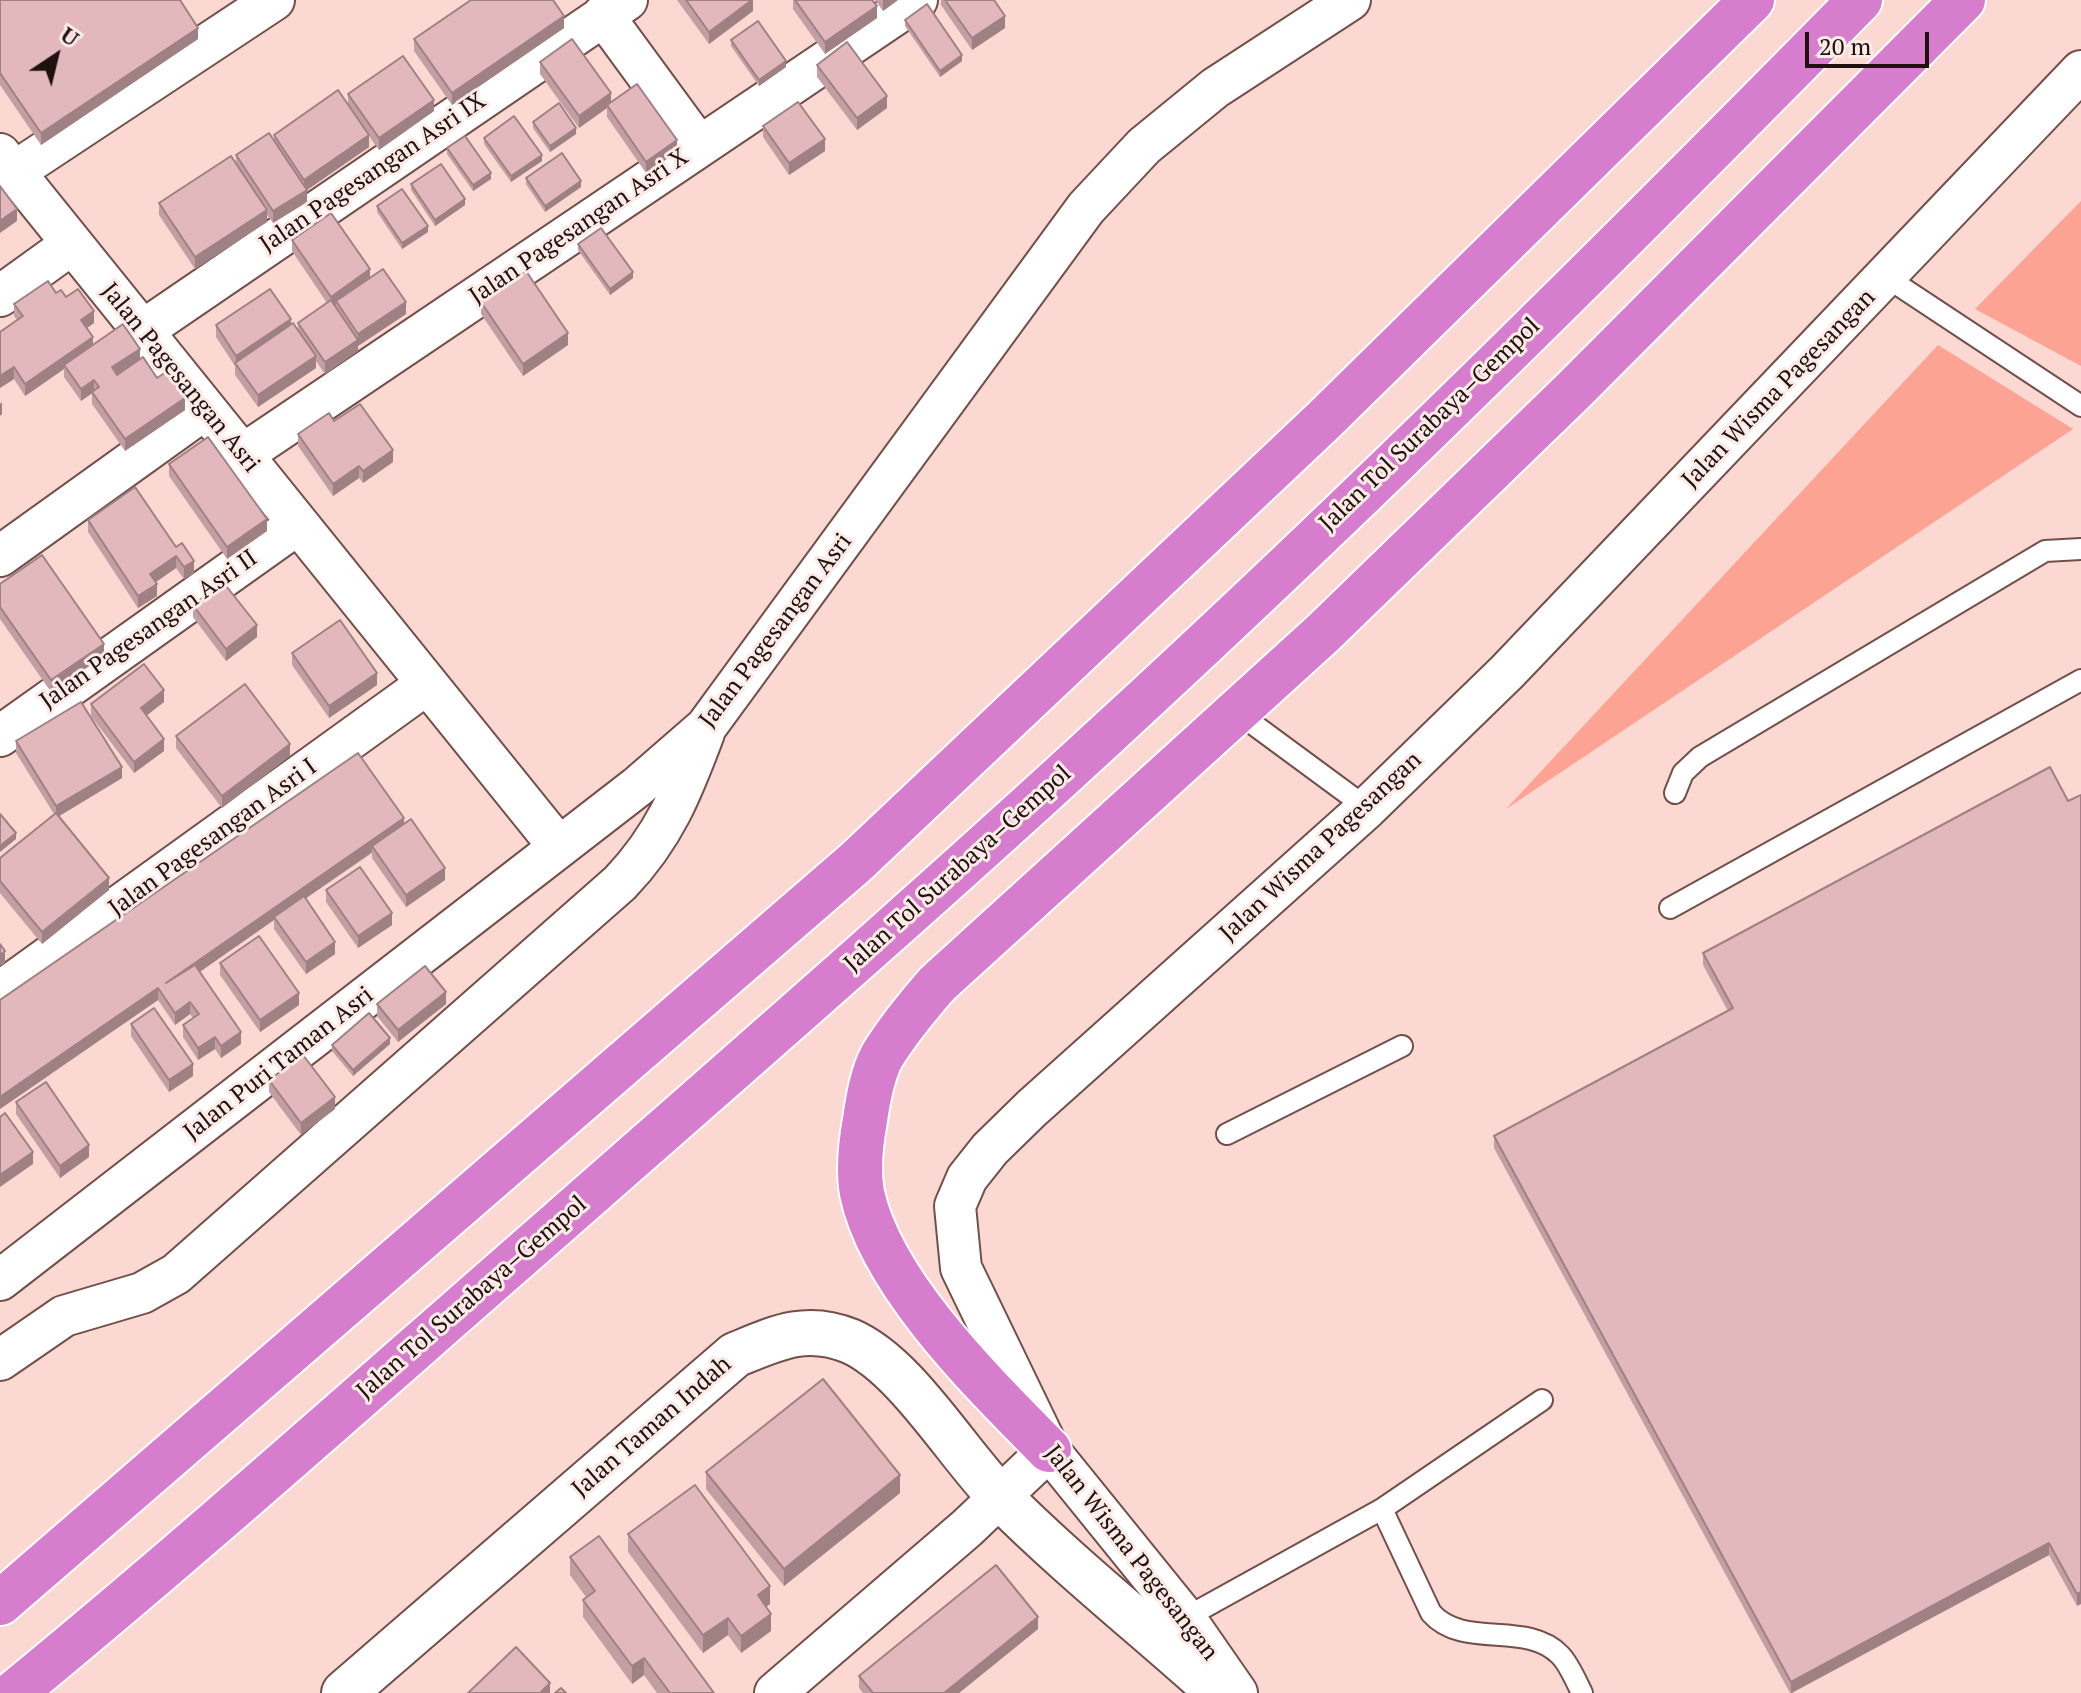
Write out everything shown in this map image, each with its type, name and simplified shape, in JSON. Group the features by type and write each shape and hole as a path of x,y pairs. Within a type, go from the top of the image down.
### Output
{"highway":[{"path":"0,1603 856,862 1323,421 1752,0"},
{"name":"Jalan Tol Surabaya–Gempol","path":"14,1693 117,1609 793,1017 1103,739 1350,504 1860,0"},
{"path":"1049,1450 952,1351 880,1246 862,1192 862,1136 868,1096 881,1059 907,1018 937,984 1238,713 1573,391 1963,0"},
{"path":"50,1693 117,1609"}],"street":[{"path":"7,163 274,0"},
{"name":"Jalan Pagesangan Asri X","path":"242,455 917,0"},
{"name":"Jalan Pagesangan Asri","path":"7,163 559,847 637,787 706,727 1086,208 1144,146 1215,88 1350,0"},
{"name":"Jalan Pagesangan Asri IX","path":"142,331 615,8 699,146"},
{"name":"Jalan Wisma Pagesangan","path":"1237,1693 1185,1618 1049,1450 961,1268 955,1206 967,1178 990,1149 1032,1108 1367,808 1507,672 2081,71"},
{"path":"0,296 72,244"},
{"path":"0,556 205,409"},
{"name":"Jalan Pagesangan Asri II","path":"0,736 298,524"},
{"name":"Jalan Pagesangan Asri I","path":"0,992 427,684"},
{"path":"0,1360 64,1316 142,1293 176,1274 620,883 649,853 669,819 706,727"},
{"name":"Jalan Puri Taman Asri","path":"0,1280 559,847"},
{"name":"Jalan Taman Indah","path":"344,1693 735,1355 778,1338 814,1330 852,1342 877,1359 901,1381 1000,1498 1219,1693"},
{"path":"775,1693 1000,1498 1049,1450"}],"lane":[{"path":"1886,277 2081,406"},
{"path":"1675,793 1683,773 1700,757 2045,551 2081,549"},
{"path":"1670,908 2081,680"},
{"path":"1238,713 1367,808"},
{"path":"1227,1134 1402,1046"},
{"path":"1185,1618 1382,1509 1542,1400"},
{"path":"1382,1509 1431,1613 1441,1624 1455,1630 1539,1642 1560,1655 1582,1693"}],"shaded area":[{"path":"2081,201 2081,366 1975,309"},
{"path":"1938,345 2073,429 1506,809"}],"building":[{"path":"0,0 180,0 198,28 41,133 0,73"},
{"path":"471,0 553,0 564,16 452,93 414,39"},
{"path":"686,0 752,0 709,32"},
{"path":"795,0 872,0 877,6 825,42"},
{"path":"945,0 994,0 1005,16 972,38"},
{"path":"927,4 962,55 940,71 905,20"},
{"path":"758,21 786,61 759,80 731,40"},
{"path":"572,39 611,93 579,116 540,62"},
{"path":"847,42 887,96 857,118 817,65"},
{"path":"403,56 434,100 379,138 348,94"},
{"path":"637,84 677,140 646,162 607,105"},
{"path":"338,90 369,135 304,180 274,135"},
{"path":"798,102 825,139 789,163 763,126"},
{"path":"559,103 576,128 550,146 533,122"},
{"path":"514,116 542,155 511,176 484,138"},
{"path":"269,133 307,190 273,211 236,155"},
{"path":"465,136 491,173 473,185 447,148"},
{"path":"562,153 581,181 545,206 526,178"},
{"path":"231,156 267,210 195,257 159,203"},
{"path":"441,164 465,199 435,220 411,184"},
{"path":"0,186 17,209 0,221"},
{"path":"402,189 428,226 402,243 377,206"},
{"path":"331,213 370,269 331,297 292,240"},
{"path":"601,228 633,272 610,289 578,244"},
{"path":"383,269 406,302 358,334 336,301"},
{"path":"526,271 568,333 523,364 481,302"},
{"path":"48,281 56,293 61,290 66,297 78,289 94,311 81,320 93,337 25,384 14,367 0,376 0,332 23,316 14,304"},
{"path":"270,289 291,319 236,356 216,325"},
{"path":"331,300 358,340 325,362 298,323"},
{"path":"293,323 316,356 258,395 235,363"},
{"path":"123,324 140,349 112,367 117,375 143,357 157,378 166,372 185,398 125,439 92,392 99,387 94,380 81,389 64,365"},
{"path":"360,404 393,450 363,471 359,466 333,484 298,434 329,413 334,421"},
{"path":"208,437 267,519 227,547 169,464"},
{"path":"135,487 176,547 182,543 194,561 184,567 176,556 150,574 157,584 138,596 88,520"},
{"path":"42,555 104,644 51,680 0,607 0,584"},
{"path":"223,582 257,625 226,649 193,605"},
{"path":"340,620 377,673 329,706 292,653"},
{"path":"144,664 164,690 141,708 164,739 134,762 91,704"},
{"path":"245,684 290,744 222,796 176,736"},
{"path":"81,702 122,767 56,806 16,741"},
{"path":"358,753 404,818 166,983 195,965 241,1032 221,1046 215,1037 198,1048 183,1025 199,1014 190,1002 175,1013 158,988 0,1097 0,1000"},
{"path":"2050,767 2068,801 2081,795 2081,1592 2077,1594 2049,1543 1791,1682 1494,1136 1733,1008 1703,953"},
{"path":"56,813 109,878 42,932 0,881 0,858"},
{"path":"0,814 16,833 0,846"},
{"path":"411,819 445,868 406,895 372,846"},
{"path":"360,867 392,913 358,936 326,890"},
{"path":"304,896 335,942 306,962 274,917"},
{"path":"259,936 299,993 260,1020 220,963"},
{"path":"425,966 446,992 398,1030 377,1004"},
{"path":"154,1008 193,1064 169,1080 131,1024"},
{"path":"369,1013 390,1038 353,1070 332,1045"},
{"path":"303,1055 335,1097 301,1123 269,1080"},
{"path":"46,1082 89,1145 60,1166 16,1102"},
{"path":"5,1113 33,1152 0,1175 0,1117"},
{"path":"823,1379 900,1475 784,1569 706,1472"},
{"path":"695,1485 770,1586 758,1595 771,1614 741,1636 728,1618 703,1635 628,1534"},
{"path":"599,1536 714,1693 670,1693 644,1658 632,1666 583,1600 595,1591 570,1557"},
{"path":"996,1565 1038,1617 944,1693 873,1693 859,1676"},
{"path":"516,1647 550,1683 540,1693 468,1693"}]}
